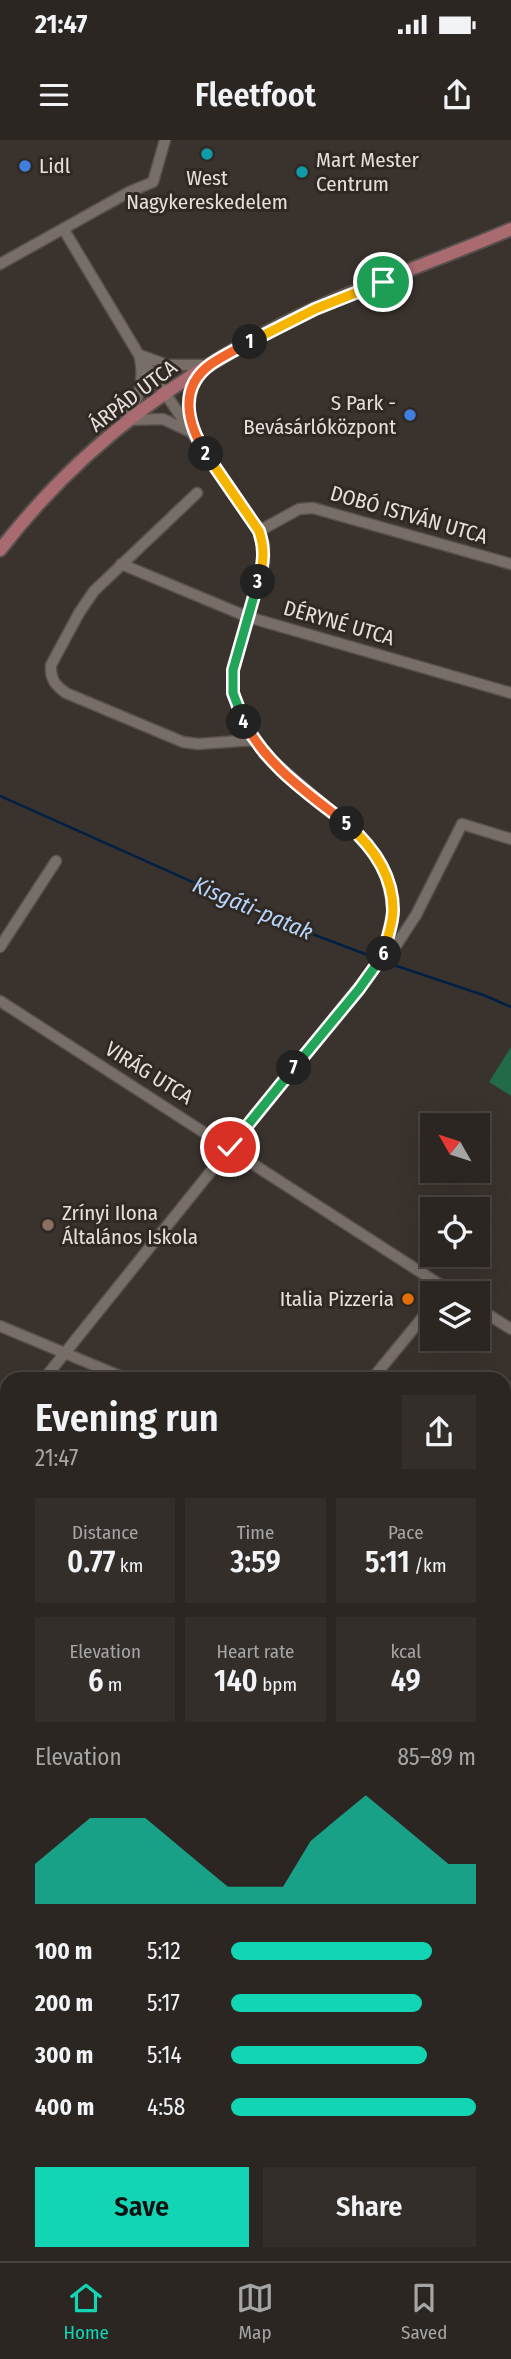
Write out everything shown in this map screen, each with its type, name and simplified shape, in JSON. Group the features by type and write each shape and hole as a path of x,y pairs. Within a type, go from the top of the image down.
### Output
{"main road":[{"name":"ÁRPÁD UTCA","path":"0,550 52,490 127,420 165,392 209,365 315,309 511,229"}],"street":[{"path":"0,264 129,192 153,182 165,140"},
{"path":"64,230 139,355 259,531 264,545 264,563 233,670 233,693 254,740 276,767 349,826 378,858 386,874 393,909 381,959"},
{"path":"139,355 167,365 209,365"},
{"path":"139,355 142,384 127,420 163,419 194,434"},
{"path":"194,434 188,413 189,401 195,381 209,365"},
{"path":"197,493 94,591 51,666 51,675 55,685 66,693 183,742 198,744 254,740"},
{"name":"DOBÓ ISTVÁN UTCA","path":"259,531 299,509 313,508 511,564"},
{"name":"DÉRYNÉ UTCA","path":"121,564 248,617 511,693"},
{"path":"50,1372 381,959 397,944 416,915 462,824 511,839"},
{"path":"0,947 56,860"},
{"path":"393,909 416,915"},
{"name":"VIRÁG UTCA","path":"0,1001 230,1147 431,1281"},
{"path":"490,1316 511,1329"},
{"path":"378,1372 420,1321"},
{"path":"0,1326 110,1372"}],"green space":[{"path":"511,1047 511,1096 489,1082"}],"waterway":[{"name":"Kisgáti-patak","path":"0,796 291,926 511,1007"}],"place":[{"name":"West Nagykereskedelem","path":"207,154"},
{"name":"Lidl","path":"25,166"},
{"name":"Mart Mester Centrum","path":"302,172"},
{"name":"S Park - Bevásárlóközpont","path":"410,415"},
{"name":"Zrínyi Ilona Általános Iskola","path":"48,1225"},
{"name":"Italia Pizzeria","path":"408,1299"}],"route":[{"path":"230,1147 384,956 393,909 386,874 378,858 349,826 276,767 254,740 239,711 233,693 233,670 264,563 264,545 259,531 194,434 188,413 189,401 195,381 209,365 315,309 383,282"}]}
